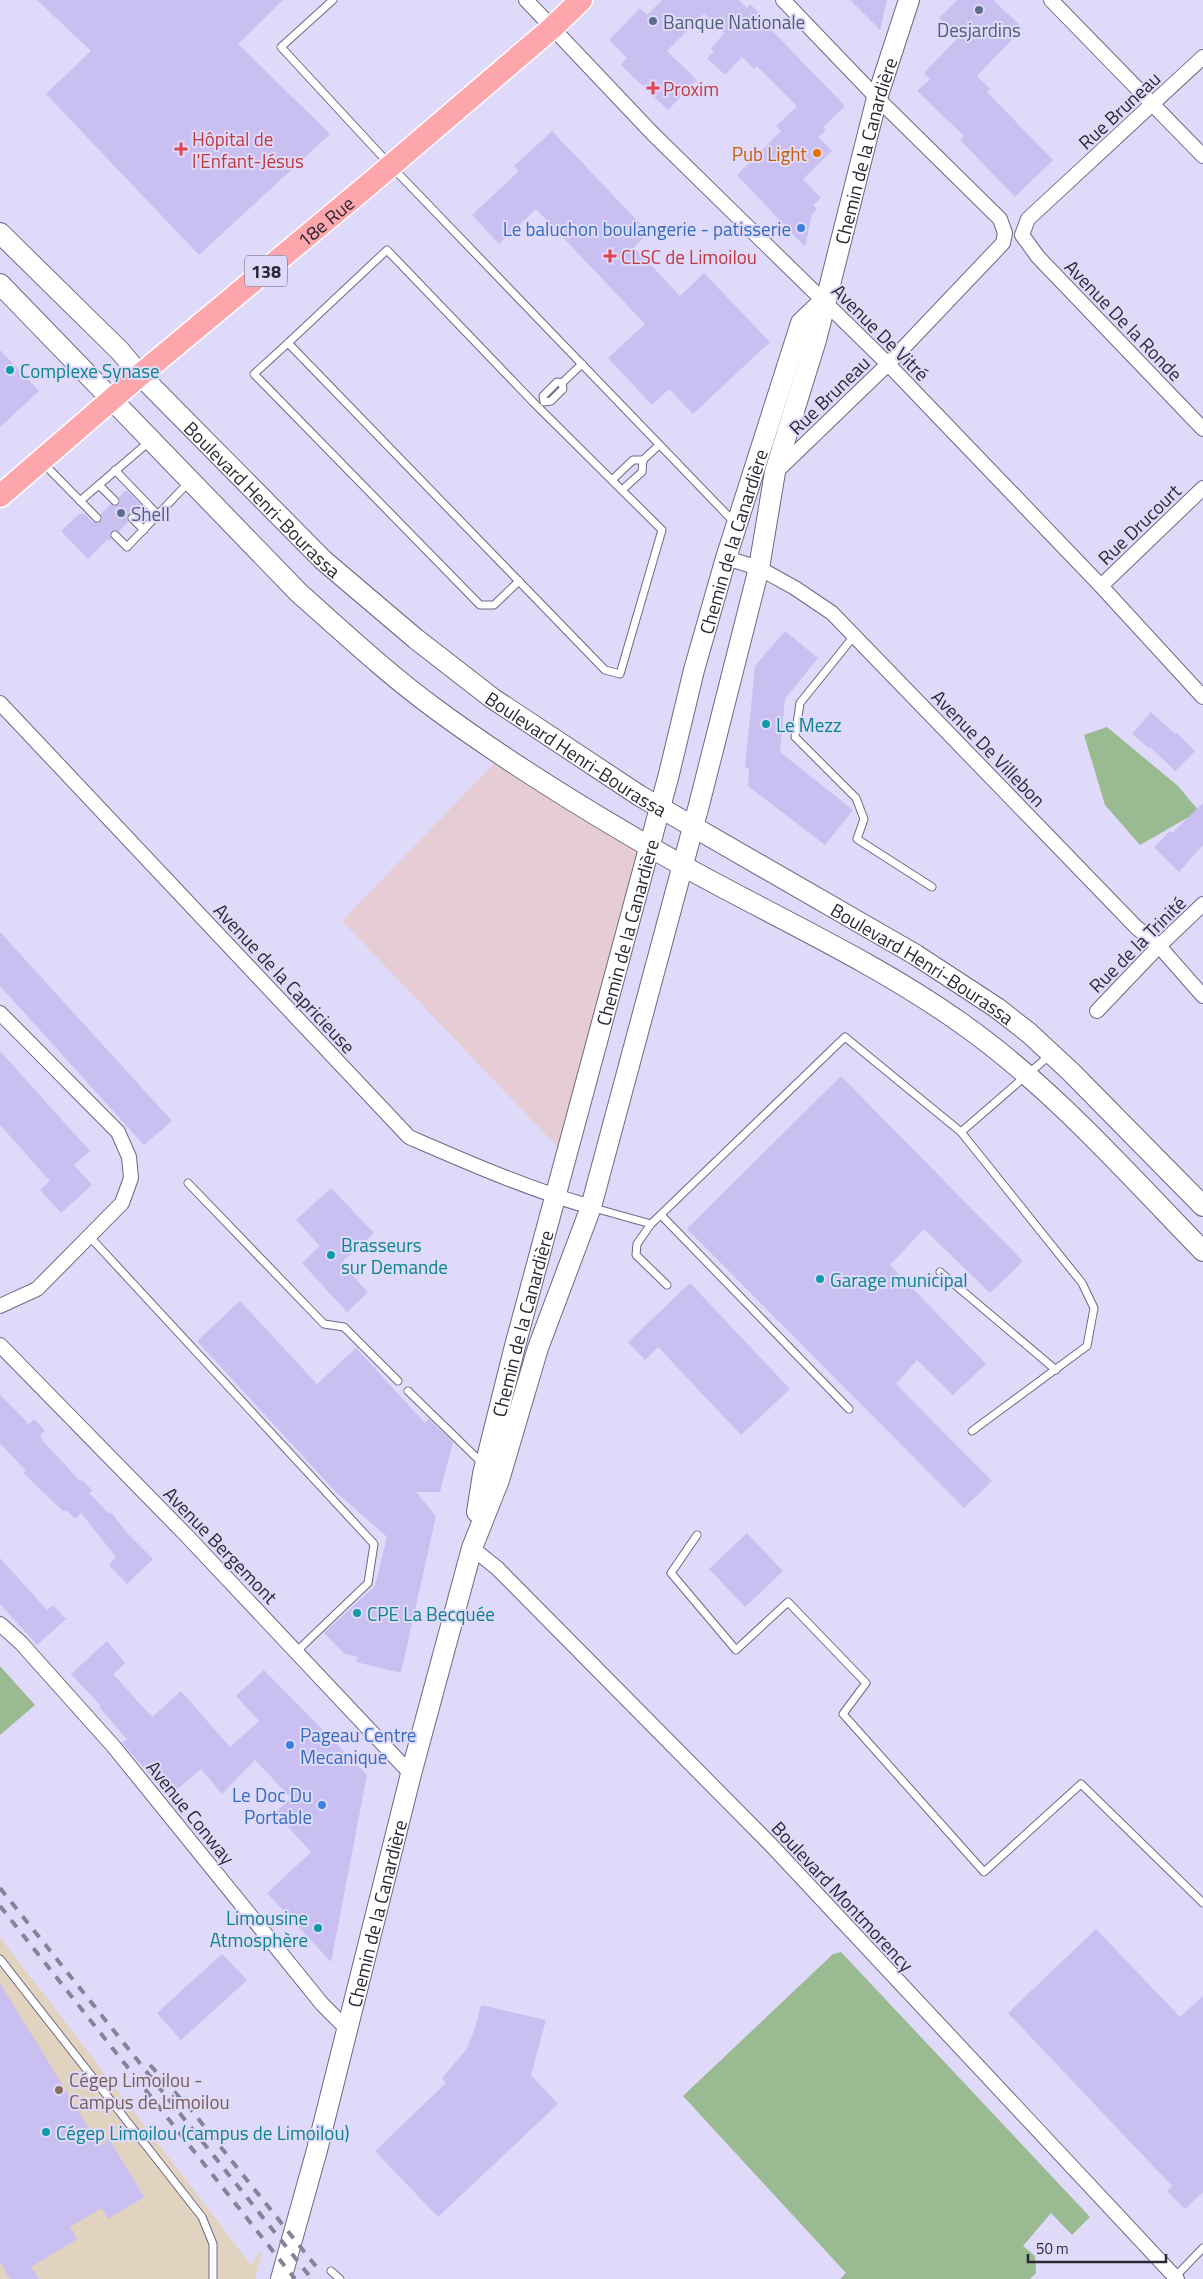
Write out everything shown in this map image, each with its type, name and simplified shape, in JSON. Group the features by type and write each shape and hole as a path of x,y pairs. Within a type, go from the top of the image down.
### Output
{"main road":[{"name":"18e Rue","path":"0,496 112,398 391,166 552,28 580,0"},
{"name":"Chemin de la Canardière","path":"472,1548 499,1480 538,1348 591,1207 693,826 759,568 775,472 816,340 824,301 877,98 909,0"},
{"name":"Boulevard Henri-Bourassa","path":"0,233 120,352 140,375 323,560 416,639 492,698 659,808 916,955 997,1008 1052,1054 1203,1206"},
{"name":"Boulevard Henri-Bourassa","path":"0,284 299,593 434,708 509,761 566,798 682,865 920,996 992,1045 1049,1093 1203,1252"},
{"name":"Chemin de la Canardière","path":"282,2279 411,1774 472,1548 485,1466 726,558 800,323 824,301"}],"street":[{"name":"Avenue De Vitré","path":"526,0 653,134 888,364 1101,586 1203,697"},
{"path":"783,0 877,98"},
{"path":"1051,0 1203,156"},
{"name":"Rue Bruneau","path":"1022,235 1028,219 1203,57"},
{"name":"Rue Bruneau","path":"775,472 888,364 1003,243 1005,233 1000,219 877,98"},
{"name":"Avenue De la Ronde","path":"1022,235 1038,257 1203,429"},
{"name":"Rue Drucourt","path":"1101,586 1203,488"},
{"name":"Avenue De Villebon","path":"726,558 759,568 795,588 832,613 1136,927 1158,946 1203,996"},
{"name":"Avenue de la Capricieuse","path":"0,703 410,1137 500,1176 555,1197 591,1207"},
{"name":"Rue de la Trinité","path":"1097,1011 1158,946 1203,904"},
{"path":"0,1013 118,1132 129,1157 131,1178 122,1203 37,1289 0,1306"},
{"name":"Avenue Bergemont","path":"0,1345 180,1529 411,1774"},
{"name":"Boulevard Montmorency","path":"472,1548 497,1568 772,1846 1176,2278"},
{"name":"Avenue Conway","path":"0,1624 21,1643 114,1747 322,2004 347,2029"}],"lane":[{"path":"333,0 281,47 391,166 737,525"},
{"path":"288,343 605,670 620,674 662,530 387,250 254,374 480,605 494,605 518,581"},
{"path":"541,405 543,396 557,382 562,383 582,364"},
{"path":"80,501 152,439"},
{"path":"622,490 642,472 643,460 659,445"},
{"path":"612,480 633,460 643,460"},
{"path":"40,461 97,518"},
{"path":"116,470 158,515"},
{"path":"115,535 127,547 191,480"},
{"path":"99,485 115,501"},
{"path":"132,518 144,530"},
{"path":"854,636 800,704 795,737 856,798 864,819 857,839 932,887"},
{"path":"667,1285 636,1255 637,1244 651,1224 845,1038 961,1132 1082,1283 1094,1308 1087,1346 972,1431"},
{"path":"961,1132 1052,1054"},
{"path":"188,1183 324,1324 344,1328 398,1381"},
{"path":"591,1207 651,1224"},
{"path":"661,1215 849,1409"},
{"path":"90,1236 374,1544 368,1583 296,1652"},
{"path":"940,1272 1056,1370"},
{"path":"408,1391 485,1466"},
{"path":"697,1535 671,1573 736,1650 788,1602 866,1683 843,1714 984,1872 1081,1784 1203,1903"},
{"path":"0,1959 202,2217 213,2244 213,2279"},
{"path":"1176,2278 1203,2248"},
{"path":"331,2271 340,2279"}],"shaded area":[{"path":"501,756 649,845 565,1155 342,921"},
{"name":"Cégep Limoilou - Campus de Limoilou","path":"0,1937 251,2265 262,2249 255,2279 0,2279"}],"green space":[{"path":"1107,727 1178,786 1199,811 1140,845 1105,805 1084,735"},
{"path":"0,1666 35,1705 0,1735"},
{"path":"841,1952 1090,2217 1072,2235 1051,2213 1023,2246 1035,2256 1036,2273 1030,2279 840,2279 846,2273 683,2096 833,1954"}],"building":[{"path":"37,0 283,0 238,44 330,134 199,255 46,94 91,51"},
{"path":"662,0 739,0 747,8 750,4 760,14 758,16 845,106 823,127 826,130 818,137 832,151 803,179 821,198 813,205 817,209 812,214 805,247 737,175 781,131 776,126 797,106 757,66 754,69 742,57 725,75 707,58 714,52 711,49 724,33 704,14 667,51 697,80 668,110 621,65 627,58 609,40 640,8 647,15"},
{"path":"850,0 887,0 880,30"},
{"path":"957,0 993,0 1023,28 977,76 990,89 987,92 1053,160 1015,197 960,140 964,136 917,91 930,79 924,73 959,37 939,18"},
{"path":"552,131 649,233 634,247 680,296 704,273 770,342 693,414 669,389 652,405 608,358 645,324 536,209 499,244 472,215 519,171 514,166"},
{"name":"Complexe Synase","path":"0,350 39,391 0,427"},
{"path":"126,490 143,507 136,514 129,514 127,517 128,522 119,531 112,531 110,541 108,539 88,559 61,531 79,514 85,514 93,522 100,522 102,519 101,514 111,504 118,505 120,502 119,497"},
{"name":"Le Mezz","path":"785,631 818,658 785,699 780,752 853,810 825,845 748,786 749,768 745,768 755,666"},
{"path":"1151,712 1175,734 1177,733 1195,751 1175,771 1151,748 1132,734"},
{"path":"1203,803 1203,845 1179,872 1154,847 1170,831 1172,833"},
{"path":"0,932 172,1121 144,1145 0,986"},
{"path":"0,1051 90,1151 74,1165 92,1185 61,1213 40,1190 50,1181 0,1125"},
{"name":"Garage municipal","path":"841,1076 1023,1261 990,1293 924,1229 890,1265 986,1364 953,1395 917,1360 896,1384 992,1481 964,1508 687,1229"},
{"name":"Brasseurs sur Demande","path":"331,1188 374,1233 341,1263 368,1292 347,1312 302,1263 320,1246 296,1220"},
{"path":"690,1283 790,1389 741,1435 658,1347 645,1360 628,1342"},
{"path":"240,1301 317,1384 356,1348 425,1423 429,1419 453,1442 440,1492 416,1492 436,1516 401,1673 356,1662 358,1657 345,1654 324,1633 375,1586 387,1537 336,1492 197,1341"},
{"path":"0,1395 29,1424 34,1419 45,1431 40,1435 42,1440 80,1481 82,1480 93,1491 89,1493 109,1514 111,1512 127,1533 153,1559 127,1584 109,1565 116,1557 81,1513 75,1519 67,1510 64,1512 23,1473 26,1471 0,1443"},
{"path":"747,1533 783,1571 745,1607 709,1569"},
{"path":"0,1558 47,1610 53,1605 66,1619 37,1645 0,1604"},
{"path":"107,1641 125,1663 113,1674 152,1717 181,1691 230,1747 259,1721 236,1696 264,1670 367,1775 331,1962 267,1893 311,1852 275,1813 291,1798 255,1760 222,1794 201,1769 169,1796 122,1743 127,1739 99,1707 101,1706 71,1674"},
{"path":"1096,1929 1180,2017 1203,1996 1203,2192 1185,2209 1167,2191 1172,2186 1008,2013"},
{"path":"222,1954 247,1980 181,2040 157,2013"},
{"name":"Cégep Limoilou (campus de Limoilou)","path":"0,1983 100,2146 109,2139 144,2197 108,2219 102,2208 70,2227 77,2239 31,2267 39,2279 10,2279 0,2262"},
{"path":"481,2005 546,2020 531,2075 558,2104 438,2217 375,2151 446,2083 442,2078 466,2050 474,2031"}],"railway":[{"path":"0,1888 312,2279"},
{"path":"0,1906 295,2279"},
{"path":"150,2065 192,2111 318,2269"}],"place":[{"name":"Desjardins","path":"979,10"},
{"name":"Banque Nationale","path":"653,21"},
{"name":"Proxim","path":"653,88"},
{"name":"Hôpital de l'Enfant-Jésus","path":"181,149"},
{"name":"Pub Light","path":"817,153"},
{"name":"Le baluchon boulangerie - patisserie","path":"801,228"},
{"name":"CLSC de Limoilou","path":"610,256"},
{"name":"Complexe Synase","path":"10,370"},
{"name":"Shell","path":"121,513"},
{"name":"Le Mezz","path":"766,724"},
{"name":"Brasseurs sur Demande","path":"331,1255"},
{"name":"Garage municipal","path":"820,1279"},
{"name":"CPE La Becquée","path":"357,1613"},
{"name":"Pageau Centre Mecanique","path":"290,1745"},
{"name":"Le Doc Du Portable","path":"322,1805"},
{"name":"Limousine Atmosphère","path":"318,1928"},
{"name":"Cégep Limoilou - Campus de Limoilou","path":"59,2090"},
{"name":"Cégep Limoilou (campus de Limoilou)","path":"46,2132"}]}
